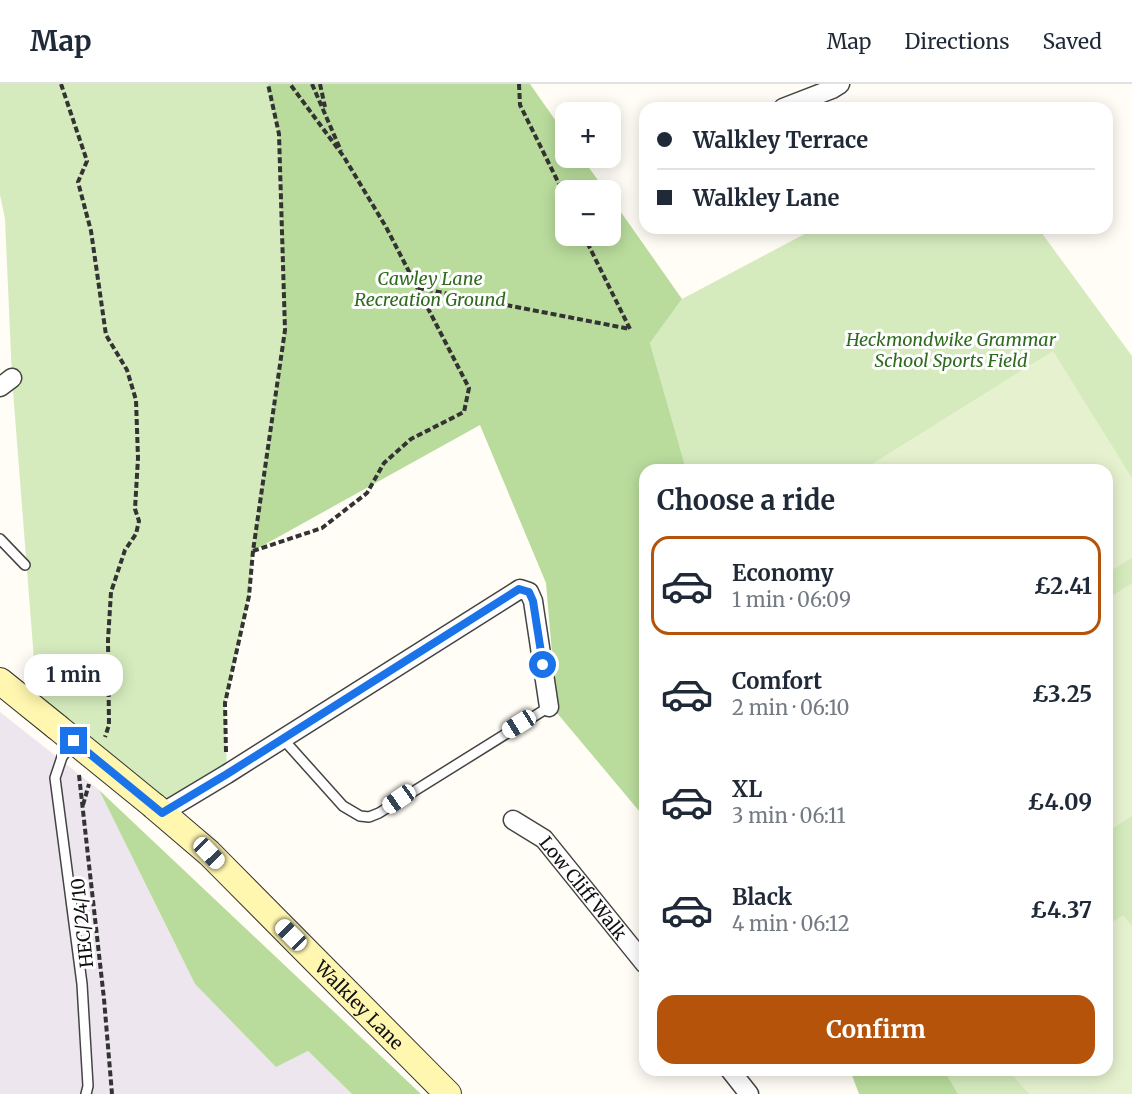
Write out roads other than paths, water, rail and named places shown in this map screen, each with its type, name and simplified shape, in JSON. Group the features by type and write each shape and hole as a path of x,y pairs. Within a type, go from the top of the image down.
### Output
{"main road":[{"name":"Walkley Lane","path":"0,681 209,853 439,1090"}],"street":[{"path":"798,102 840,84"},
{"path":"158,809 227,774 519,589 529,592 533,601 549,707"},
{"name":"Low Cliff Walk","path":"513,820 544,839 639,957"},
{"path":"735,1076 749,1094"}],"lane":[{"path":"0,539 25,565"},
{"path":"283,739 343,806 360,816 369,817 380,813 549,707"},
{"path":"83,748 62,757 55,778 82,984 88,1086 86,1094"}],"park label":[{"name":"Cawley Lane Recreation Ground","path":"430,288"},
{"name":"Heckmondwike Grammar School Sports Field","path":"951,349"}]}
